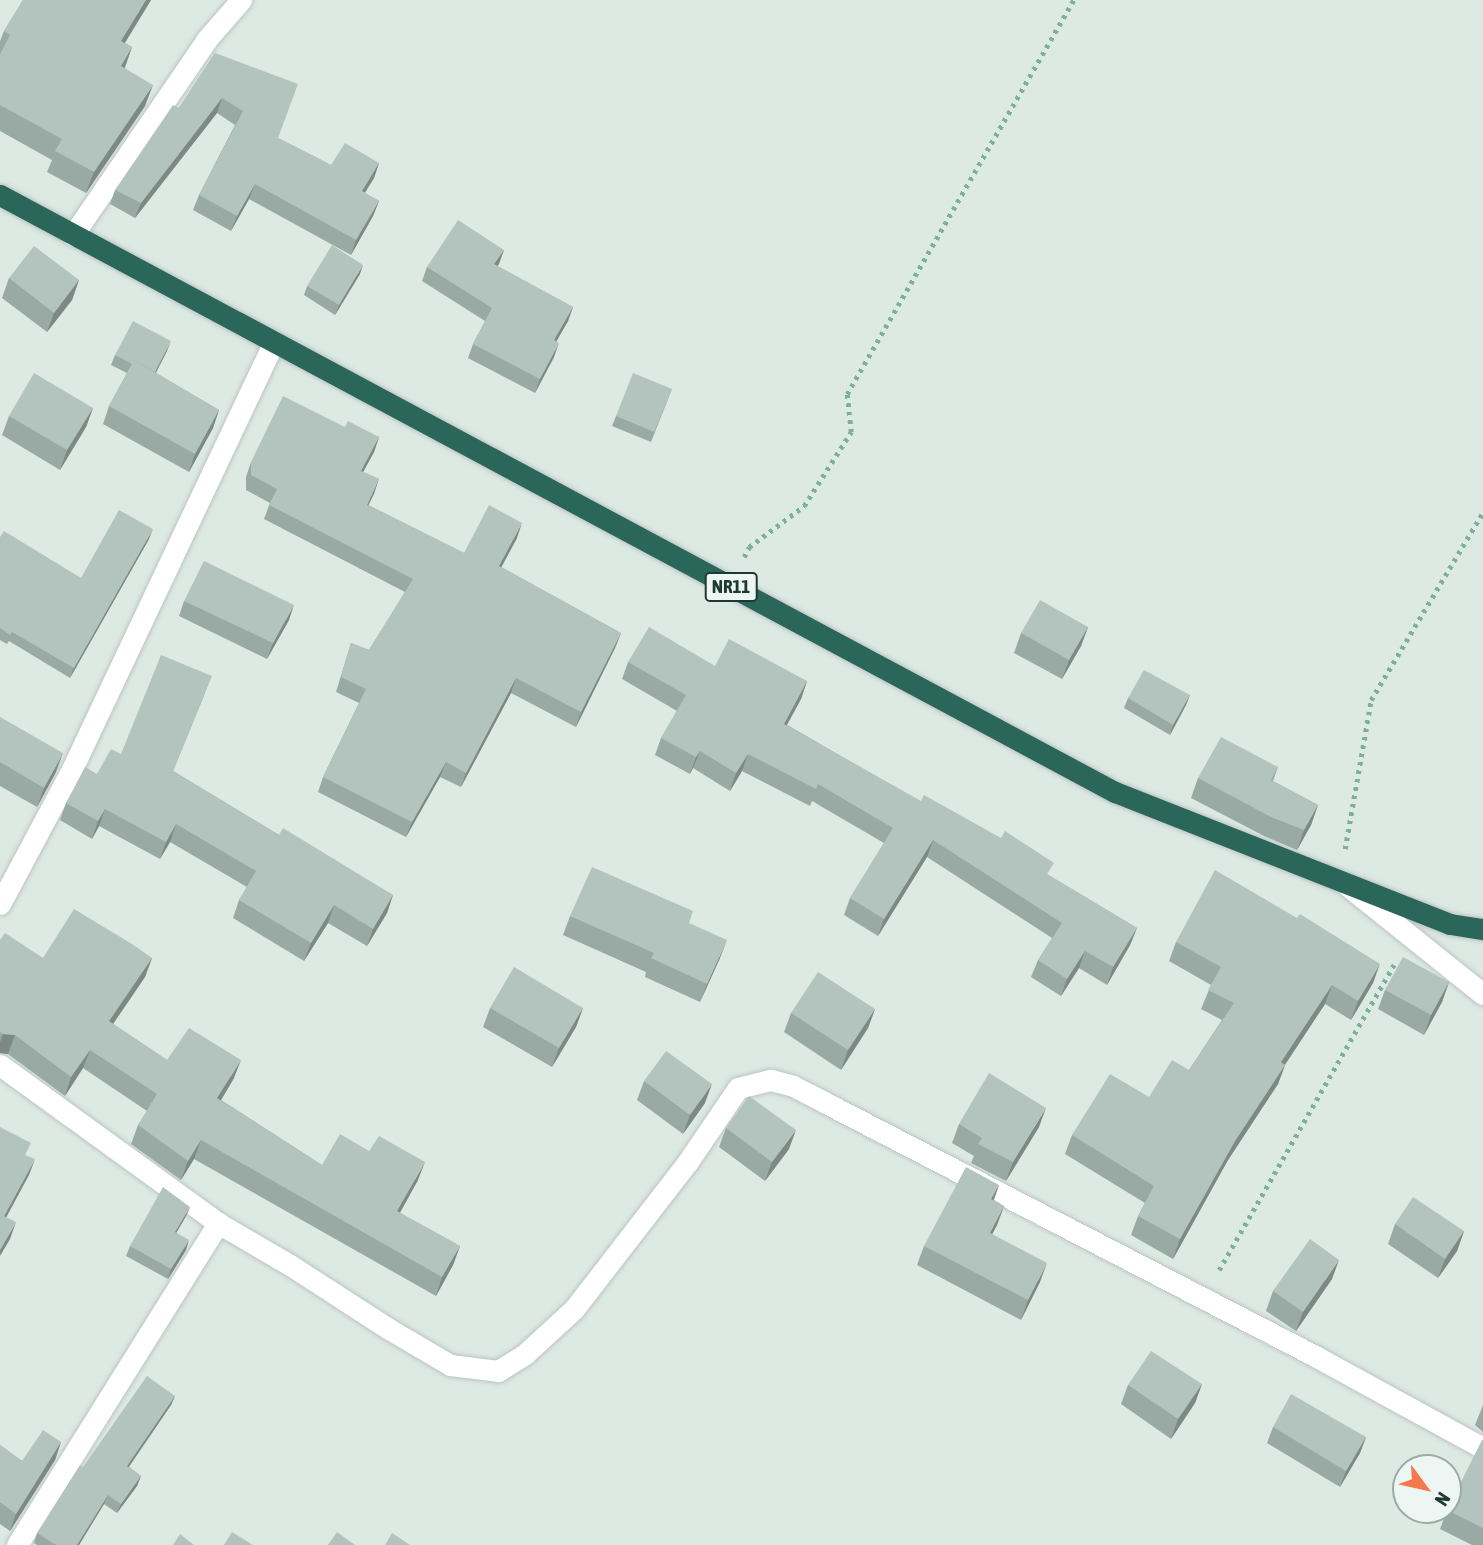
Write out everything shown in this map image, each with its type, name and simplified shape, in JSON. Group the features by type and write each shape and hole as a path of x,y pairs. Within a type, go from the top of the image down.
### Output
{"highway":[{"name":"NR11","path":"0,195 1115,792 1450,924 1483,929"}],"street":[{"path":"73,235 207,39 241,0"},
{"path":"0,904 72,769 274,341"},
{"path":"1340,880 1483,994"},
{"path":"0,1065 218,1223 450,1365 498,1371 525,1354 574,1309 687,1163 738,1088 771,1080 793,1086 1202,1298 1483,1448"},
{"path":"17,1545 218,1223"}],"path":[{"path":"729,586 749,547 804,506 851,432 847,394 1074,0"},
{"path":"1340,880 1371,700 1483,512"},
{"path":"1202,1298 1411,937"}],"building":[{"path":"23,0 146,0 121,41 132,47 121,66 153,85 94,172 55,151 62,139 0,105 0,54 10,35 4,31"},
{"path":"215,53 298,84 278,138 331,165 345,143 379,163 362,191 379,201 356,240 255,184 237,216 199,195 243,111 222,98 141,203 115,190 173,105 179,108"},
{"path":"458,220 504,250 494,264 573,307 554,340 559,343 540,379 473,344 492,308 427,267"},
{"path":"332,245 363,265 339,305 307,286"},
{"path":"34,246 79,280 54,313 9,278"},
{"path":"133,321 171,341 155,372 134,360 132,364 115,355"},
{"path":"134,360 219,410 195,454 109,406"},
{"path":"34,373 93,408 67,450 9,416"},
{"path":"633,373 672,389 654,432 616,416"},
{"path":"283,396 345,427 348,421 379,437 361,471 379,479 367,505 464,553 489,505 522,523 499,566 621,633 581,712 516,678 466,773 446,762 412,822 323,777 366,689 341,677 351,643 369,650 413,579 269,505 277,489 251,475 251,462"},
{"path":"119,510 153,529 74,668 12,632 10,635 0,628 0,537 4,531 81,578"},
{"path":"204,561 294,605 273,643 184,601"},
{"path":"1040,600 1088,627 1069,660 1021,633"},
{"path":"649,627 715,666 729,639 807,681 784,724 921,801 924,795 1001,838 1005,831 1054,863 1047,874 1137,928 1113,967 1085,951 1067,979 1038,960 1062,923 933,840 884,919 850,898 893,828 818,784 816,789 748,754 736,773 700,751 696,757 661,738 686,695 628,662"},
{"path":"161,655 212,676 173,771 279,835 283,828 393,895 373,929 334,905 311,943 239,900 256,871 176,824 166,842 105,809 98,821 66,803 85,767 97,774 111,749 121,754"},
{"path":"1144,670 1190,695 1173,725 1128,698"},
{"path":"0,717 63,753 44,788 0,762"},
{"path":"1221,737 1278,767 1271,780 1318,805 1304,830 1271,817 1198,778"},
{"path":"592,867 693,911 689,923 727,940 707,984 651,958 654,953 570,916"},
{"path":"1215,870 1297,918 1300,914 1380,964 1358,1001 1332,985 1281,1062 1285,1065 1235,1141 1180,1239 1138,1216 1154,1186 1072,1135 1110,1074 1149,1097 1172,1060 1189,1070 1234,1003 1208,990 1221,967 1176,942"},
{"path":"74,909 152,958 109,1021 167,1060 189,1028 241,1060 217,1098 322,1165 340,1134 369,1151 379,1136 425,1162 397,1211 460,1246 442,1277 201,1140 188,1161 138,1125 157,1094 90,1050 71,1077 15,1035 0,1032 0,940 5,933 43,958"},
{"path":"1403,957 1449,982 1431,1015 1385,990"},
{"path":"514,967 583,1008 559,1048 490,1008"},
{"path":"818,972 875,1009 848,1050 791,1013"},
{"path":"666,1051 712,1084 690,1115 644,1081"},
{"path":"989,1073 1046,1108 1013,1162 978,1144 982,1138 959,1124"},
{"path":"749,1096 796,1130 772,1162 726,1128"},
{"path":"0,1127 31,1143 25,1155 35,1159 4,1216 16,1222 0,1250"},
{"path":"966,1167 999,1185 991,1199 1004,1206 990,1233 1047,1263 1028,1300 924,1246"},
{"path":"163,1187 190,1207 175,1232 189,1240 171,1269 130,1246"},
{"path":"1413,1197 1464,1231 1445,1259 1395,1224"},
{"path":"1310,1239 1339,1260 1303,1312 1273,1291"},
{"path":"1151,1351 1202,1384 1178,1419 1128,1385"},
{"path":"147,1376 175,1396 127,1466 141,1476 121,1504 108,1495 77,1545 56,1545 37,1533 80,1465 83,1467"},
{"path":"1291,1394 1366,1437 1346,1471 1273,1427"},
{"path":"43,1430 61,1442 16,1514 0,1502 0,1445 22,1461"},
{"path":"1483,1440 1483,1528 1462,1518 1462,1480"},
{"path":"232,1532 253,1545 224,1545"},
{"path":"337,1532 355,1545 328,1545"},
{"path":"392,1533 410,1545 385,1545"},
{"path":"180,1534 194,1545 173,1545"}]}
